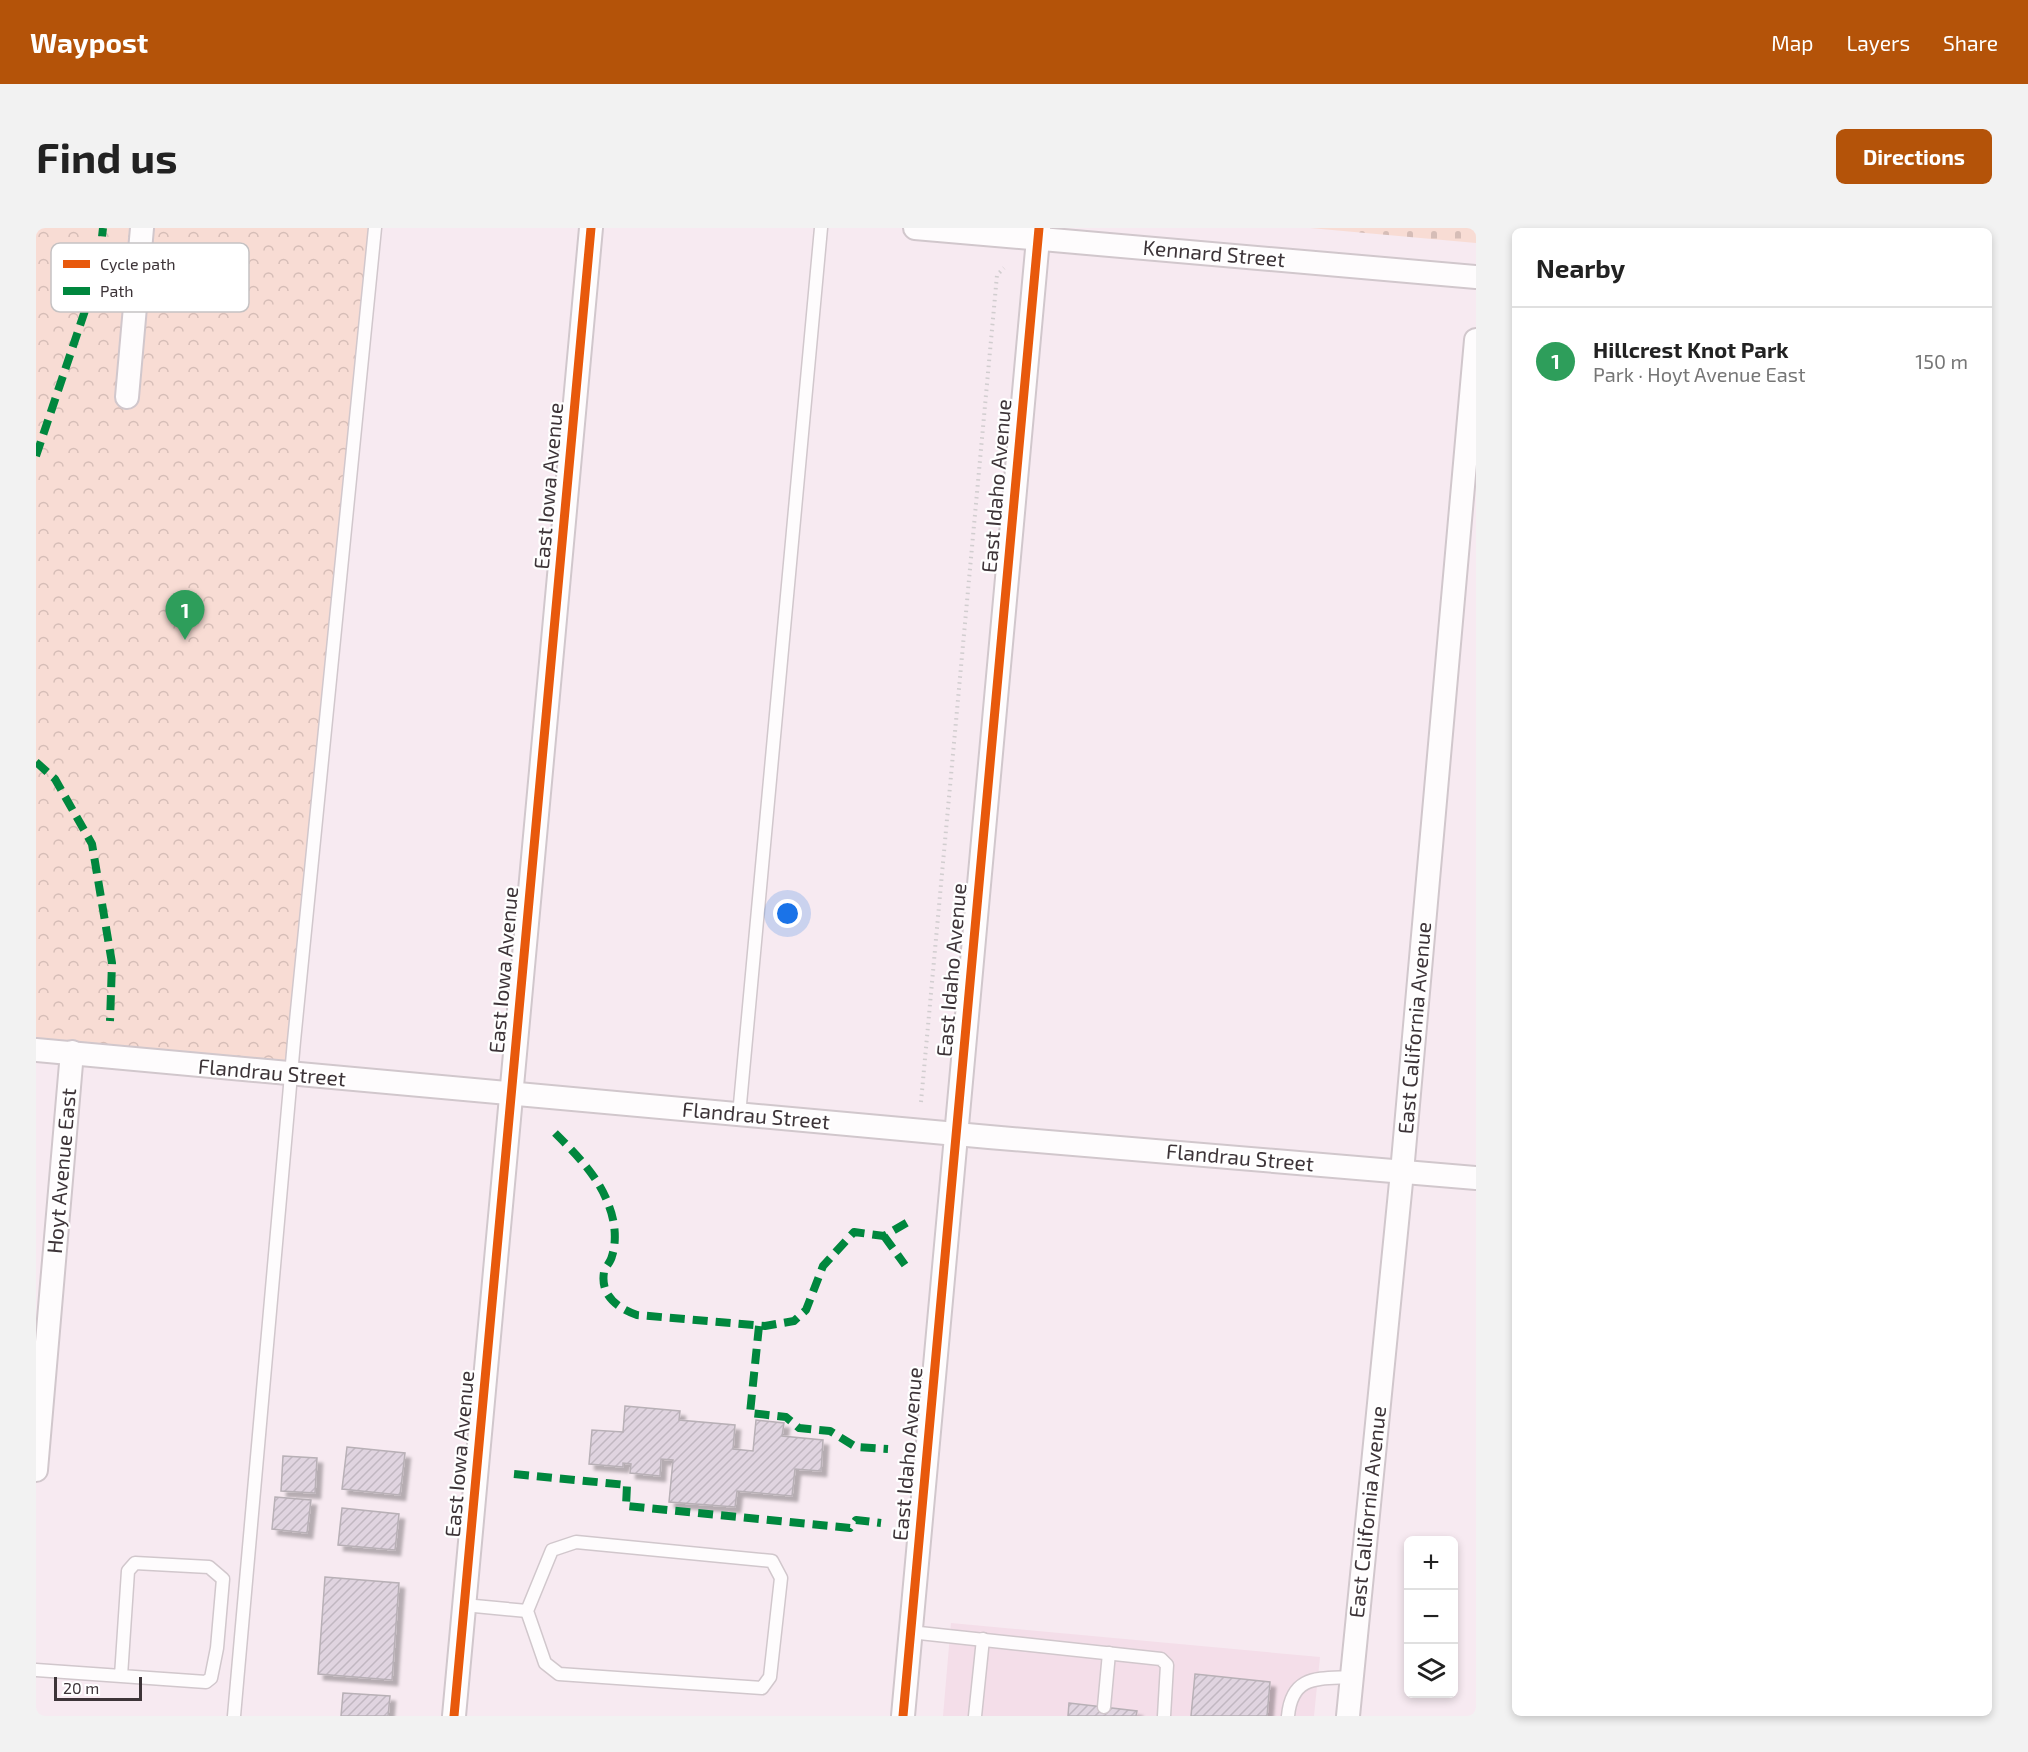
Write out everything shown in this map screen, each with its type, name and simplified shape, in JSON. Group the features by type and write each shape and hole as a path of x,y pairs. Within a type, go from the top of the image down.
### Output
{"street":[{"path":"141,243 142,228"},
{"name":"East Iowa Avenue","path":"454,1716 591,228"},
{"name":"Kennard Street","path":"915,228 1038,233 1476,277"},
{"name":"East Idaho Avenue","path":"903,1716 1038,233"},
{"path":"127,397 135,312"},
{"name":"East California Avenue","path":"1348,1716 1402,1172 1476,340"},
{"name":"Flandrau Street","path":"36,1050 511,1095 1476,1178"},
{"name":"Hoyt Avenue East","path":"36,1470 72,1052"}],"lane":[{"path":"234,1716 291,1075 375,228"},
{"path":"739,1115 821,228"},
{"path":"576,1542 772,1561 781,1578 770,1677 762,1688 559,1674 545,1663 527,1611 552,1550 576,1542"},
{"path":"36,1670 121,1676 206,1682 211,1678 218,1648 223,1579 209,1567 135,1563 129,1571 121,1676"},
{"path":"464,1605 527,1611"},
{"path":"910,1632 1161,1659 1167,1665 1164,1716"},
{"path":"975,1716 983,1639"},
{"path":"1104,1707 1109,1653"},
{"path":"1288,1716 1289,1704 1299,1686 1310,1679 1352,1677"}],"path":[{"path":"921,1102 997,274 1004,268"}],"shaded area":[{"path":"951,1623 1320,1657 1314,1716 943,1716"}],"green space":[{"path":"36,228 375,228 291,1075 36,1053"},
{"path":"1310,228 1476,228 1476,243"}],"building":[{"path":"625,1406 680,1411 679,1420 735,1425 733,1449 753,1451 756,1420 784,1423 782,1436 823,1440 821,1471 795,1469 792,1496 737,1491 735,1507 669,1502 673,1460 661,1459 660,1476 630,1473 631,1464 623,1463 623,1467 589,1464 592,1430 623,1432"},
{"path":"347,1447 405,1453 400,1495 342,1489"},
{"path":"283,1456 317,1458 315,1493 281,1491"},
{"path":"275,1497 311,1500 307,1533 272,1529"},
{"path":"342,1508 399,1514 395,1550 338,1545"},
{"path":"325,1577 399,1583 392,1680 318,1674"},
{"path":"1195,1674 1270,1682 1267,1716 1191,1716"},
{"path":"343,1693 390,1696 388,1716 341,1716"},
{"path":"1069,1703 1137,1711 1136,1716 1068,1716"}],"marked path":[{"path":"101,243 103,228"},
{"path":"36,456 85,312"},
{"path":"36,762 55,779 92,844 112,963 110,1021"},
{"path":"555,1133 586,1167 605,1195 615,1231 614,1250 604,1272 605,1288 617,1305 637,1315 765,1326 794,1321 806,1310 823,1266 854,1232 884,1236 908,1222"},
{"path":"884,1236 905,1265"},
{"path":"759,1326 750,1413 786,1417 799,1428 830,1431 856,1447 888,1449"},
{"path":"514,1474 627,1485 626,1506 850,1528 856,1520 881,1523"}],"cycle path":[{"path":"454,1716 591,228"},
{"path":"903,1716 1039,228"}],"place":[{"name":"Hillcrest Knot Park","path":"185,640"}]}
